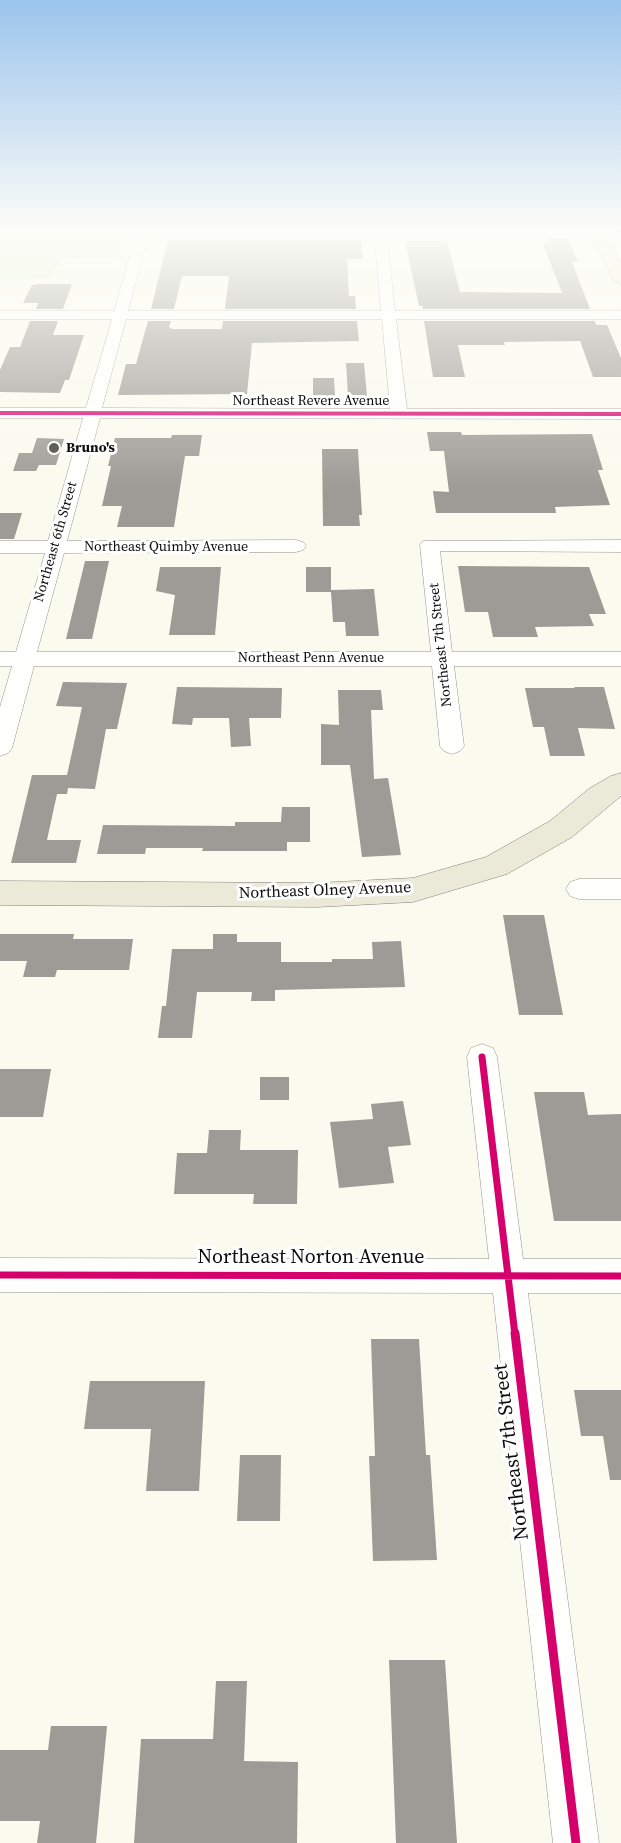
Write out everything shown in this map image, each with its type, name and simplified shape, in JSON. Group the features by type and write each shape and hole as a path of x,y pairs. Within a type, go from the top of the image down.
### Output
{"main road":[{"name":"Northeast Olney Avenue","path":"0,893 317,895 413,890 496,866 561,830 601,795 621,783"}],"street":[{"name":"Northeast 6th Street","path":"0,748 119,318"},
{"path":"389,318 399,414"},
{"name":"Northeast Revere Avenue","path":"0,413 621,414"},
{"name":"Northeast 7th Street","path":"452,746 430,545 621,546"},
{"name":"Northeast Quimby Avenue","path":"0,547 296,546"},
{"name":"Northeast Penn Avenue","path":"0,659 621,659"},
{"path":"579,889 621,889"},
{"name":"Northeast 7th Street","path":"482,1057 576,1843"},
{"name":"Northeast Norton Avenue","path":"0,1275 621,1275"}],"building":[{"path":"30,321 58,321 53,335 84,335 69,380 65,380 60,393 0,392 0,370 10,347 20,347"},
{"path":"148,321 171,321 169,327 172,329 222,329 223,321 357,321 359,341 252,343 247,394 118,395 126,364 136,364"},
{"path":"424,321 595,321 596,325 607,325 621,358 621,377 593,377 580,341 458,345 465,377 433,377"},
{"path":"346,363 364,363 367,396 348,396"},
{"path":"313,378 334,378 335,396 313,396"},
{"path":"427,432 461,432 462,435 592,434 603,470 598,470 610,505 555,507 556,513 436,513 433,491 449,492 444,451 430,451"},
{"path":"172,435 202,435 199,456 185,456 174,527 117,527 122,506 102,506 115,438 171,438"},
{"path":"37,438 64,439 56,465 39,465 36,471 13,471 19,453 32,453"},
{"path":"322,449 358,449 362,515 359,515 360,526 323,526"},
{"path":"0,513 22,513 14,539 0,539"},
{"path":"85,561 109,561 92,639 66,639"},
{"path":"458,566 589,567 606,614 589,614 594,626 535,627 538,637 493,637 488,612 465,612"},
{"path":"160,567 221,567 215,635 169,635 175,595 156,591"},
{"path":"306,567 331,567 331,590 374,589 379,636 346,636 345,622 333,622 331,592 306,592"},
{"path":"63,682 127,683 117,729 106,729 95,789 68,788 67,794 57,794 47,840 81,840 76,863 11,863 32,775 67,775 82,707 56,706"},
{"path":"177,687 282,688 281,718 249,718 251,746 231,747 229,718 193,718 192,725 172,724"},
{"path":"604,687 615,729 578,728 585,756 550,756 544,727 533,727 525,688"},
{"path":"338,690 381,690 383,710 371,710 374,779 388,778 401,855 362,857 350,765 321,765 321,724 339,725"},
{"path":"282,807 310,807 310,842 287,842 287,851 202,851 203,848 146,848 145,854 97,854 103,825 235,826 235,822 281,822"},
{"path":"503,915 544,915 563,1015 519,1015"},
{"path":"0,934 74,934 73,939 133,939 129,970 57,970 55,977 23,977 27,961 0,961"},
{"path":"213,934 237,934 237,942 281,942 281,962 373,959 372,942 401,941 405,987 275,990 275,1001 251,1001 252,992 197,992 192,1038 158,1038 162,1006 166,1006 172,949 213,949"},
{"path":"0,1069 51,1069 43,1117 0,1117"},
{"path":"260,1077 289,1077 289,1100 260,1100"},
{"path":"534,1092 584,1092 588,1115 621,1114 621,1221 554,1221"},
{"path":"403,1101 411,1145 388,1147 394,1183 339,1188 330,1122 373,1119 371,1104"},
{"path":"209,1130 241,1130 240,1150 298,1150 297,1204 253,1204 254,1194 174,1194 177,1153 207,1153"},
{"path":"371,1339 419,1339 426,1455 430,1455 437,1560 373,1561 369,1456 375,1456"},
{"path":"90,1381 205,1381 199,1491 146,1491 151,1429 84,1429"},
{"path":"574,1390 621,1390 621,1480 610,1480 603,1436 581,1436"},
{"path":"240,1455 281,1455 280,1521 237,1521"},
{"path":"389,1660 445,1660 457,1843 396,1843"},
{"path":"216,1681 247,1681 244,1761 298,1762 297,1843 134,1843 141,1739 213,1739"},
{"path":"51,1726 107,1726 96,1843 37,1843 40,1821 0,1821 0,1750 48,1750"}],"cycle path":[{"path":"0,413 621,414"},
{"path":"482,1057 576,1843"},
{"path":"0,1275 621,1276"}],"place":[{"name":"Bruno's","path":"54,448"}]}
